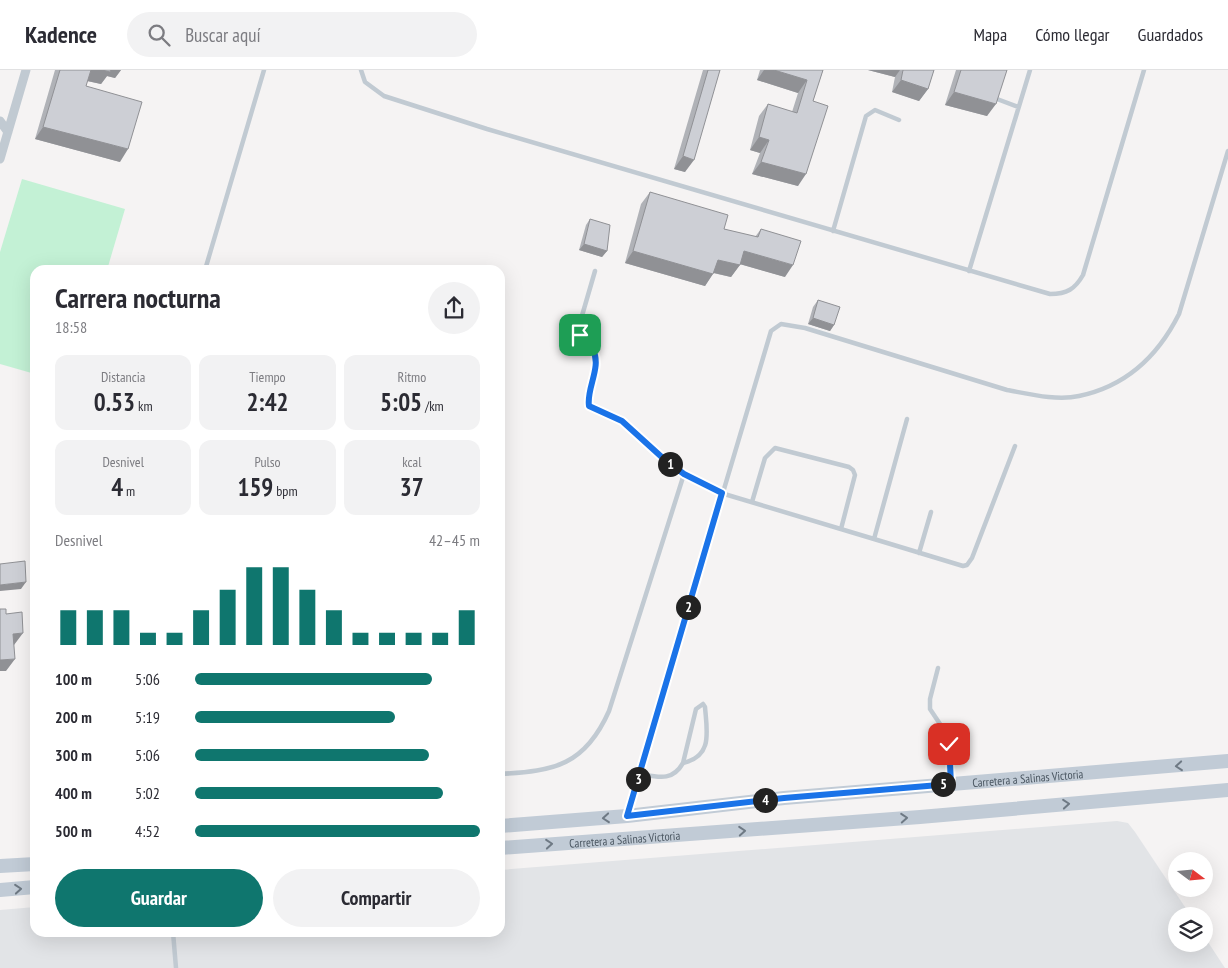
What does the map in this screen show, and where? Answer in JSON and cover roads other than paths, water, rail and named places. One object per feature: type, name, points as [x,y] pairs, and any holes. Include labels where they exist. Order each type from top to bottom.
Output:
[{"type":"main road","name":"Carretera a Salinas Victoria","points":[[505,826],[627,816],[784,798],[1228,762]]},
{"type":"main road","name":"Carretera a Salinas Victoria","points":[[505,848],[862,822],[1228,790]]},
{"type":"main road","points":[[0,866],[30,864]]},
{"type":"main road","points":[[0,890],[30,887]]},
{"type":"street","points":[[0,159],[26,70]]},
{"type":"street","points":[[0,121],[8,132]]},
{"type":"lane","points":[[206,265],[264,70]]},
{"type":"lane","points":[[361,70],[365,82],[384,96],[487,129],[969,272],[1050,294],[1070,292],[1083,275],[1144,70]]},
{"type":"lane","points":[[969,272],[1030,70]]},
{"type":"lane","points":[[997,99],[1018,107]]},
{"type":"lane","points":[[833,231],[866,116],[875,110],[899,120]]},
{"type":"lane","points":[[627,816],[770,331],[781,324],[805,328],[1007,390],[1041,396],[1078,397],[1102,389],[1134,372],[1153,356],[1167,339],[1179,314],[1228,151]]},
{"type":"lane","points":[[595,270],[578,326],[580,335],[594,350],[596,362],[588,399],[589,406],[622,421],[665,460],[684,474],[722,493],[963,566],[969,563],[1015,446]]},
{"type":"lane","points":[[874,539],[907,419]]},
{"type":"lane","points":[[752,502],[765,458],[775,448],[849,467],[854,470],[855,475],[840,529]]},
{"type":"lane","points":[[505,774],[536,772],[554,768],[572,760],[588,747],[600,732],[609,711],[684,474]]},
{"type":"lane","points":[[919,553],[931,512]]},
{"type":"lane","points":[[938,668],[930,699],[930,709],[948,738],[951,784]]},
{"type":"lane","points":[[639,774],[666,778],[674,775],[684,763],[696,709],[703,704],[706,712],[706,747],[700,757],[684,763]]},
{"type":"lane","points":[[173,937],[176,968]]}]
